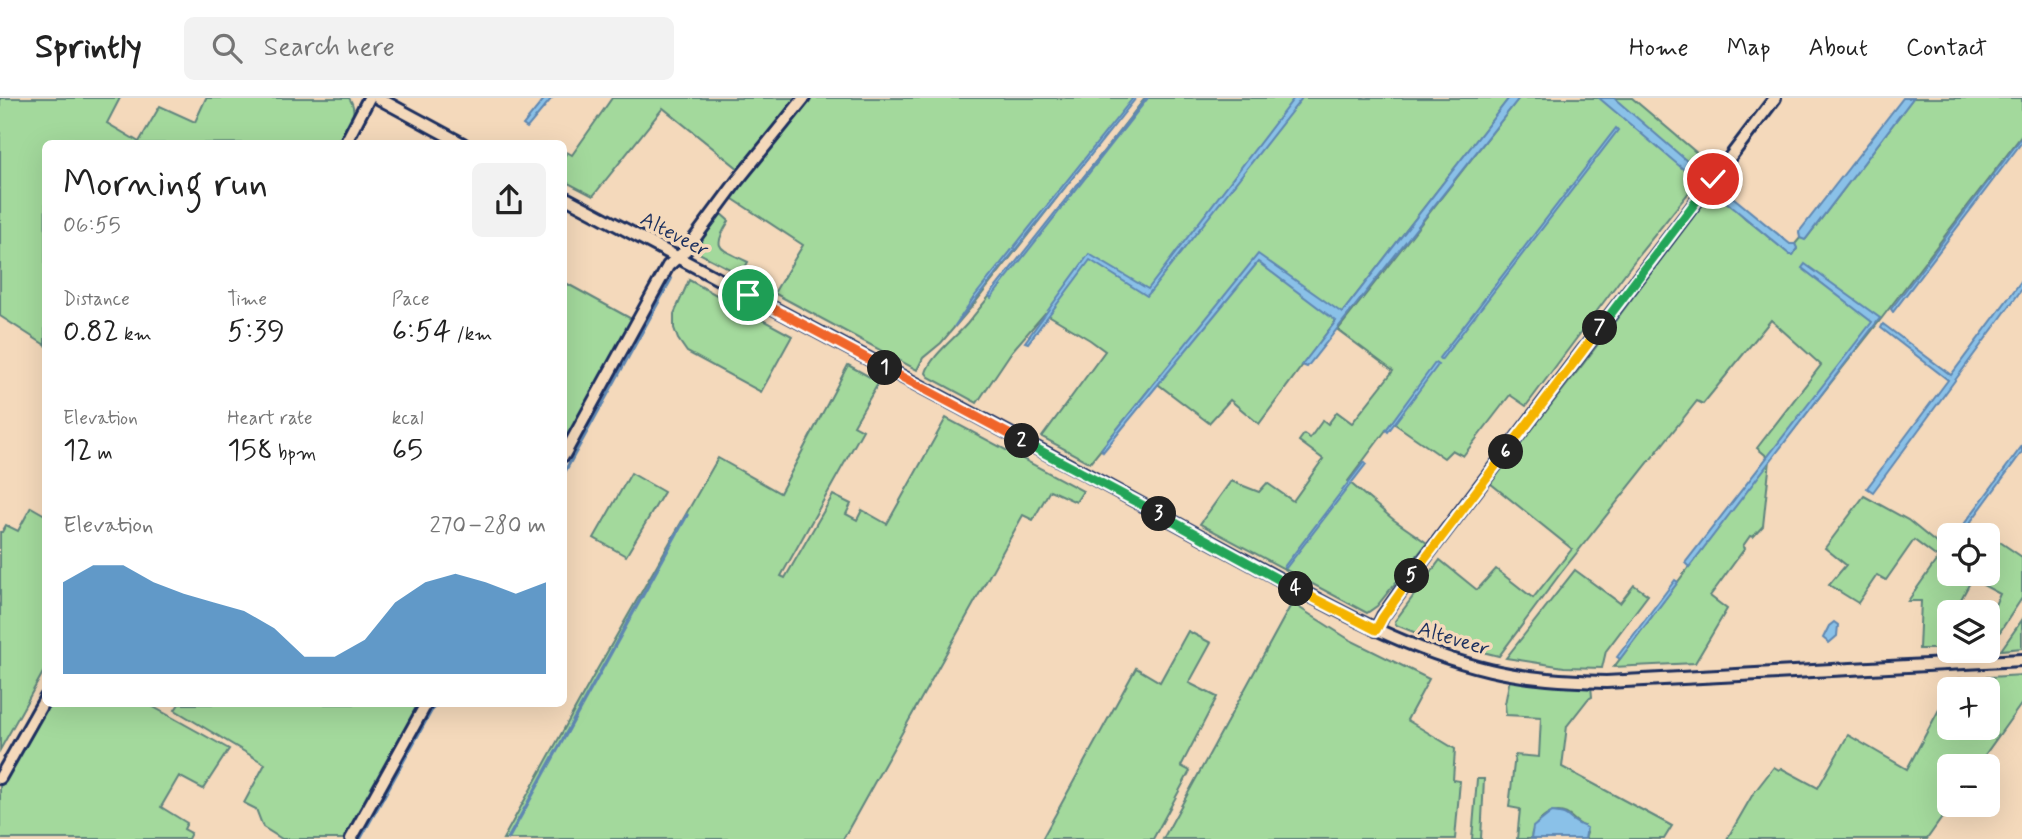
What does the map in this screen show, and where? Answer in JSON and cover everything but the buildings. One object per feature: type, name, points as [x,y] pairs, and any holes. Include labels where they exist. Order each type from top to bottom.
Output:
[{"type":"street","points":[[347,140],[369,98]]},
{"type":"street","points":[[377,98],[456,140]]},
{"type":"street","points":[[567,450],[668,266],[686,250],[804,98]]},
{"type":"street","points":[[1376,630],[1416,570],[1775,98]]},
{"type":"street","name":"Alteveer","points":[[567,199],[1296,589],[1417,648],[1479,667],[1513,674],[1606,682],[2022,660]]},
{"type":"street","points":[[0,778],[42,704]]},
{"type":"street","points":[[351,839],[424,707]]},
{"type":"green space","points":[[0,98],[120,98],[107,123],[136,140],[42,140],[42,343],[0,316]]},
{"type":"green space","points":[[206,98],[349,98],[353,110],[351,121],[340,140],[140,140],[160,106],[195,122]]},
{"type":"green space","points":[[612,98],[796,98],[739,169],[663,108],[593,196],[567,183],[567,152],[572,155]]},
{"type":"green space","points":[[810,98],[1135,98],[974,304],[941,343],[923,358],[917,370],[774,293],[803,245],[730,197]]},
{"type":"green space","points":[[1145,98],[1509,98],[1259,424],[1230,400],[1209,423],[1155,382],[1090,463],[1042,437],[1105,351],[1045,313],[1012,351],[977,403],[926,373],[932,361],[967,324]]},
{"type":"green space","points":[[1519,98],[1632,98],[1711,165],[1641,252],[1526,406],[1510,395],[1463,456],[1452,450],[1444,458],[1392,422],[1348,481],[1394,520],[1427,543],[1377,606],[1367,613],[1200,524],[1231,481],[1259,492],[1267,483],[1293,501],[1323,459],[1299,441],[1304,434],[1310,438],[1323,420],[1328,424],[1337,412],[1352,423],[1393,371],[1338,330]]},
{"type":"green space","points":[[1913,98],[2022,98],[2022,135],[1770,460],[1763,526],[1753,537],[1750,536],[1743,546],[1745,548],[1710,596],[1727,609],[1695,663],[1614,667],[1770,459],[1757,448],[1821,365],[1771,320],[1703,404],[1697,401],[1560,574],[1499,656],[1434,640],[1396,625],[1395,621],[1440,560],[1477,590],[1496,569],[1533,598],[1572,549],[1490,483],[1584,363],[1715,187],[1745,218],[1793,255],[1797,249],[1795,244],[1800,238],[1806,239]]},
{"type":"green space","points":[[719,212],[729,221],[720,238],[721,247],[748,262],[741,275],[693,250]]},
{"type":"green space","points":[[689,280],[792,336],[761,392],[687,352],[678,339],[674,328],[674,314]]},
{"type":"green space","points":[[567,284],[637,322],[567,448]]},
{"type":"green space","points":[[848,365],[879,382],[854,425],[863,430],[781,576],[785,578],[833,495],[851,504],[846,514],[857,520],[862,510],[887,524],[946,418],[1083,491],[1076,502],[1050,490],[1033,520],[1023,515],[843,839],[503,839],[718,458],[780,493]]},
{"type":"green space","points":[[631,473],[664,492],[626,556],[594,538]]},
{"type":"green space","points":[[1864,496],[1908,520],[1937,544],[1937,557],[1914,540],[1886,580],[1877,575],[1858,603],[1829,585],[1846,565],[1825,548]]},
{"type":"green space","points":[[31,507],[42,513],[42,674],[0,750],[0,532],[6,525],[18,531]]},
{"type":"green space","points":[[2000,542],[2022,557],[2022,598],[2000,632],[2000,600],[1997,600],[2000,594],[1985,586],[2000,586]]},
{"type":"green space","points":[[1937,559],[1937,586],[1968,586],[1961,600],[1937,600],[1935,649],[1919,649],[1921,601],[1908,601]]},
{"type":"green space","points":[[1575,570],[1620,603],[1634,585],[1648,595],[1606,651],[1602,668],[1564,667],[1506,658]]},
{"type":"green space","points":[[1292,603],[1350,640],[1429,679],[1407,720],[1455,749],[1453,780],[1460,781],[1455,839],[1163,839]]},
{"type":"green space","points":[[2022,620],[2022,648],[2001,650]]},
{"type":"green space","points":[[1188,631],[1211,643],[1189,683],[1217,697],[1181,766],[1190,771],[1153,839],[1042,839],[1136,668],[1160,682]]},
{"type":"green space","points":[[2022,675],[2022,703],[2000,734],[2000,677],[1989,677]]},
{"type":"green space","points":[[1510,678],[1591,686],[1592,697],[1567,726],[1562,767],[1672,826],[1664,839],[1585,839],[1587,833],[1584,826],[1567,814],[1558,812],[1547,815],[1537,823],[1531,839],[1517,839],[1520,809],[1509,807],[1515,755],[1539,757],[1541,717],[1506,715],[1505,704]]},
{"type":"green space","points":[[44,707],[153,707],[229,749],[203,789],[179,776],[161,807],[187,823],[184,829],[191,833],[188,839],[0,839],[0,782]]},
{"type":"green space","points":[[177,707],[422,707],[349,839],[282,839],[263,827],[256,809],[244,803],[265,764],[175,710]]},
{"type":"green space","points":[[1937,713],[1937,740],[1996,740],[1986,754],[1937,754],[1937,817],[1943,817],[1927,839],[1727,839],[1753,794],[1774,767],[1779,770],[1781,768],[1818,788],[1848,735],[1907,769]]},
{"type":"green space","points":[[1477,779],[1484,779],[1481,839],[1472,839]]},
{"type":"water","points":[[545,98],[552,98],[527,128],[523,125]]},
{"type":"water","points":[[1133,98],[1136,98],[954,327],[974,297]]},
{"type":"water","points":[[1148,98],[991,298],[989,296]]},
{"type":"water","points":[[1294,98],[1302,98],[1147,296],[1090,260],[1028,343],[1025,342],[1089,254],[1148,289]]},
{"type":"water","points":[[1509,98],[1519,98],[1307,367],[1302,365],[1336,321],[1258,262],[1103,452],[1101,449],[1258,254],[1342,313]]},
{"type":"water","points":[[1599,98],[1614,98],[1702,174],[1696,180]]},
{"type":"water","points":[[1903,98],[1913,98],[1805,240],[1800,238],[1799,232]]},
{"type":"water","points":[[1616,128],[1618,130],[1441,360],[1439,358]]},
{"type":"water","points":[[2022,137],[2022,142],[1893,312],[1891,309]]},
{"type":"water","points":[[1723,189],[1790,244],[1795,244],[1797,248],[1793,255],[1719,196]]},
{"type":"water","points":[[1805,264],[1880,318],[1689,567],[1685,563],[1872,322],[1802,268]]},
{"type":"water","points":[[2022,280],[2022,289],[1873,492],[1867,488],[1948,380],[1881,328],[1883,324],[1951,375]]},
{"type":"water","points":[[1435,363],[1438,365],[1388,432],[1386,430]]},
{"type":"water","points":[[2022,446],[2022,452],[1970,523],[1965,523]]},
{"type":"water","points":[[1364,462],[1366,464],[1286,568],[1284,567]]},
{"type":"water","points":[[1675,580],[1678,582],[1620,659],[1617,657]]},
{"type":"water","points":[[1834,622],[1838,625],[1837,636],[1829,643],[1823,638]]},
{"type":"water","points":[[1552,812],[1565,815],[1587,828],[1585,839],[1531,839],[1533,827]]},
{"type":"waterway","points":[[567,468],[671,279]]},
{"type":"waterway","points":[[508,839],[687,515]]},
{"type":"waterway","points":[[360,839],[433,707]]},
{"type":"route","points":[[748,295],[1376,630],[1416,570],[1713,179]]}]
